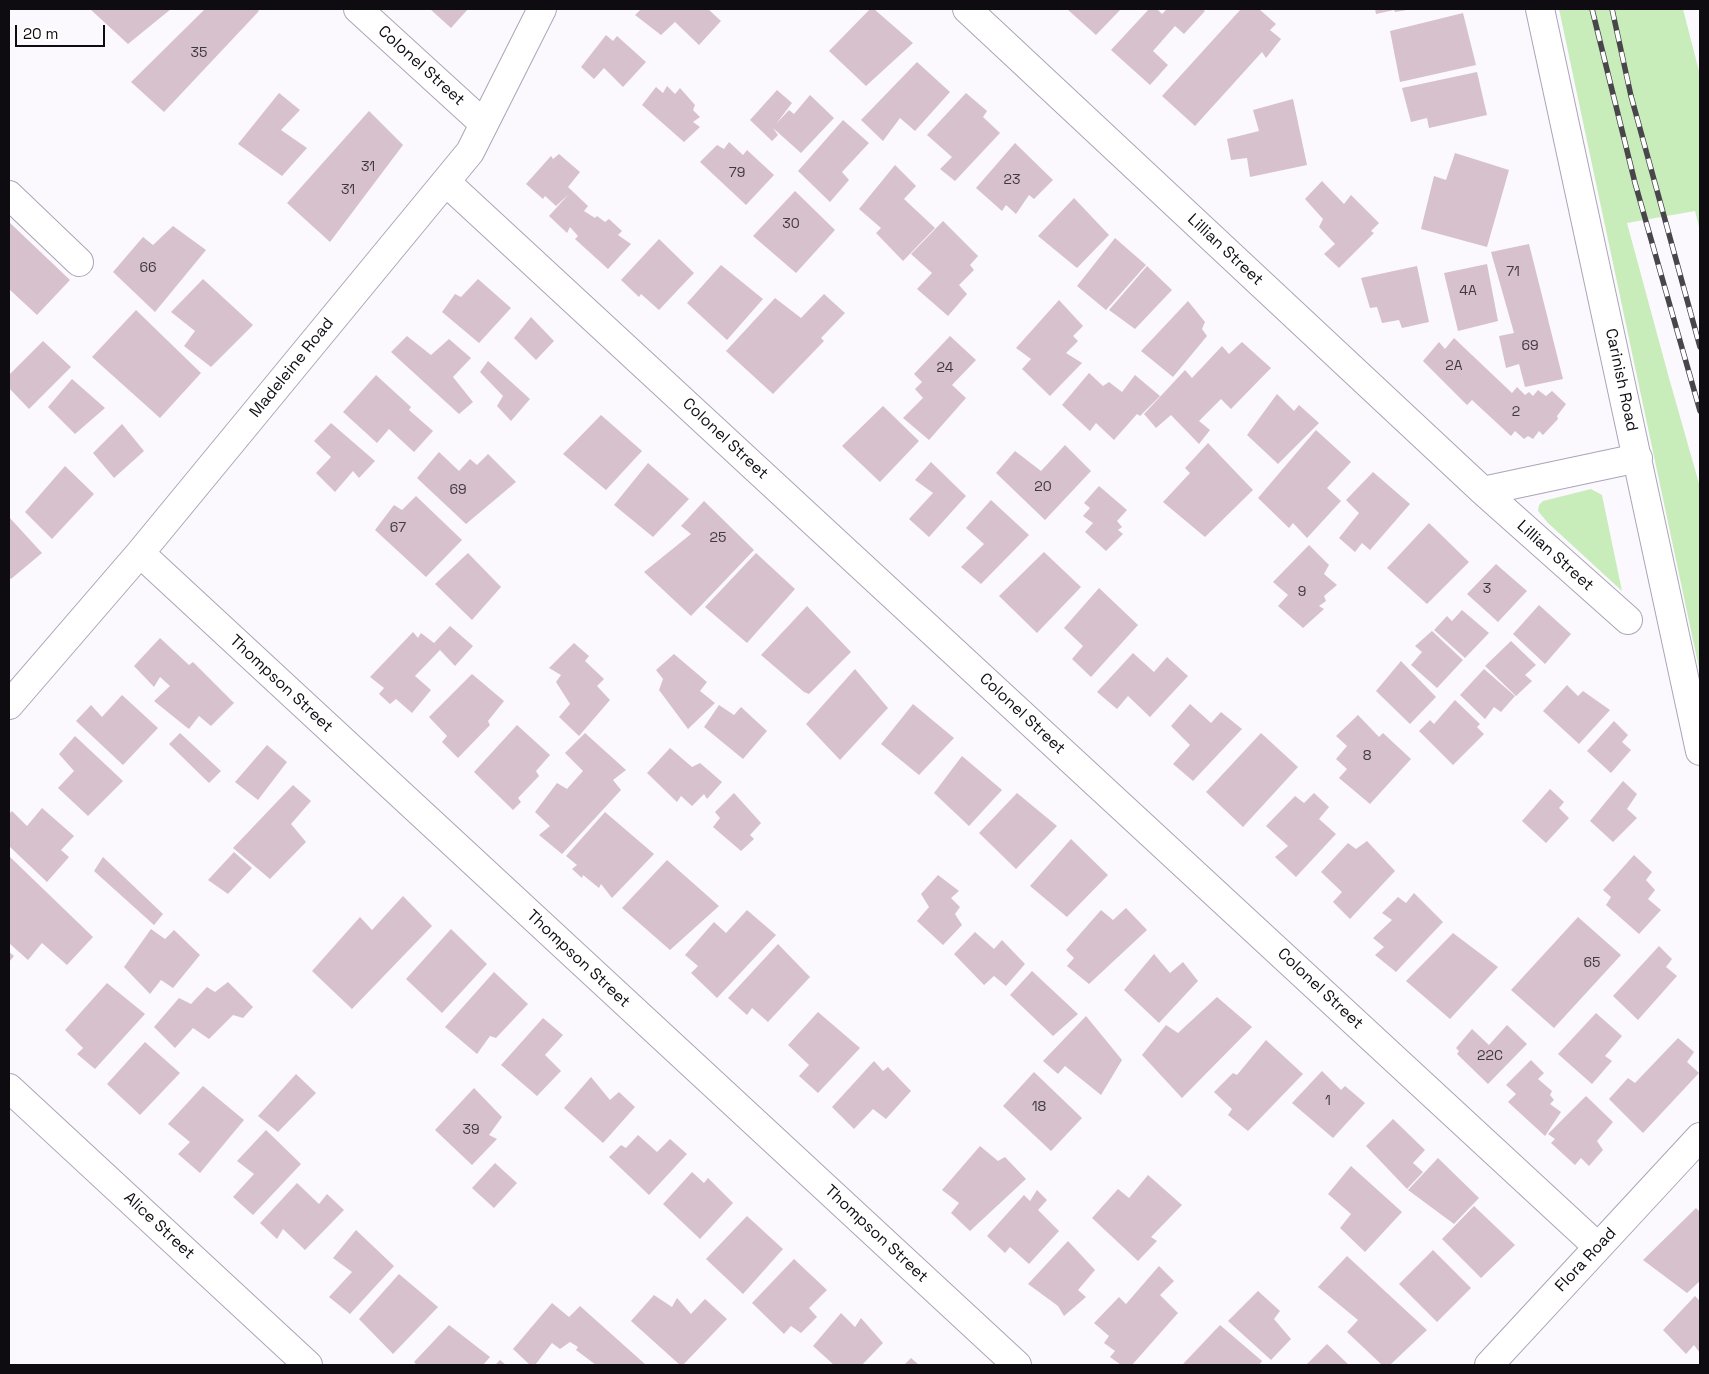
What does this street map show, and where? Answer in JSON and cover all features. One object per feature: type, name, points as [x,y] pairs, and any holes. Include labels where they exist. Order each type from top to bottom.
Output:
[{"type":"street","name":"Colonel Street","points":[[358,9],[484,124]]},
{"type":"street","name":"Madeleine Road","points":[[9,705],[140,553],[470,152],[542,9]]},
{"type":"street","name":"Lillian Street","points":[[967,9],[1483,491],[1628,620]]},
{"type":"street","name":"Carinish Road","points":[[1540,9],[1700,751]]},
{"type":"street","name":"Colonel Street","points":[[446,182],[1598,1247]]},
{"type":"street","points":[[9,195],[79,262]]},
{"type":"street","points":[[1483,491],[1638,458]]},
{"type":"street","name":"Thompson Street","points":[[140,553],[1017,1365]]},
{"type":"street","name":"Alice Street","points":[[9,1088],[308,1365]]},
{"type":"street","name":"Flora Road","points":[[1489,1365],[1694,1147]]},
{"type":"green space","points":[[1559,9],[1683,9],[1700,75],[1700,231],[1695,211],[1627,223],[1700,487],[1700,673]]},
{"type":"green space","points":[[1591,489],[1602,495],[1622,591],[1548,523],[1538,511],[1539,505],[1543,501]]},
{"type":"building","points":[[90,9],[171,9],[128,44]]},
{"type":"building","points":[[205,9],[257,9],[259,11],[164,112],[131,82]]},
{"type":"building","points":[[430,9],[468,9],[451,28]]},
{"type":"building","points":[[641,9],[708,9],[721,21],[699,45],[675,22],[661,35],[635,15]]},
{"type":"building","points":[[870,9],[874,9],[913,43],[866,86],[829,51]]},
{"type":"building","points":[[1067,9],[1121,9],[1096,35]]},
{"type":"building","points":[[1149,9],[1157,9],[1162,14],[1167,9],[1202,9],[1205,11],[1184,34],[1175,26],[1153,51],[1168,65],[1150,85],[1111,50]]},
{"type":"building","points":[[1241,9],[1259,9],[1276,24],[1270,30],[1281,39],[1266,58],[1262,52],[1195,126],[1162,96]]},
{"type":"building","points":[[1375,9],[1407,10],[1395,12],[1394,10],[1376,14]]},
{"type":"building","points":[[1463,13],[1476,65],[1400,82],[1390,31]]},
{"type":"building","points":[[606,35],[613,41],[617,36],[646,62],[623,87],[604,68],[594,79],[581,67]]},
{"type":"building","points":[[917,62],[950,92],[915,131],[900,118],[883,141],[861,120]]},
{"type":"building","points":[[1477,72],[1487,115],[1429,128],[1427,118],[1411,122],[1402,88]]},
{"type":"building","points":[[667,86],[675,94],[680,88],[695,105],[693,110],[700,117],[693,122],[700,127],[684,142],[642,105],[656,87],[663,93]]},
{"type":"building","points":[[777,90],[792,103],[776,124],[789,110],[794,114],[810,95],[834,118],[801,153],[773,128],[778,135],[772,141],[750,120]]},
{"type":"building","points":[[279,93],[300,110],[281,130],[307,148],[282,176],[238,144]]},
{"type":"building","points":[[966,93],[987,111],[983,117],[1000,133],[955,181],[940,169],[952,157],[927,135]]},
{"type":"building","points":[[1293,99],[1307,165],[1250,177],[1247,158],[1231,160],[1227,139],[1259,131],[1253,110]]},
{"type":"building","points":[[369,111],[403,145],[330,242],[287,203]]},
{"type":"building","points":[[843,120],[869,143],[842,172],[849,180],[830,202],[798,171]]},
{"type":"building","points":[[729,142],[743,155],[747,150],[774,175],[746,205],[700,162],[717,145],[724,149]]},
{"type":"building","points":[[1015,143],[1053,180],[1034,199],[1029,195],[1016,214],[1006,205],[1002,211],[976,188]]},
{"type":"building","points":[[1455,153],[1509,170],[1487,247],[1421,229],[1434,176],[1446,180]]},
{"type":"building","points":[[559,154],[580,172],[568,187],[588,206],[584,211],[595,218],[597,216],[605,222],[609,219],[622,231],[618,235],[631,244],[608,269],[575,239],[578,236],[570,227],[567,233],[549,216],[568,195],[556,206],[545,196],[543,199],[526,184],[551,156],[553,159]]},
{"type":"building","points":[[895,165],[916,186],[904,199],[935,228],[903,261],[876,233],[881,228],[859,209]]},
{"type":"building","points":[[1322,181],[1344,204],[1351,195],[1379,223],[1371,231],[1374,233],[1339,268],[1324,254],[1335,244],[1319,227],[1323,219],[1305,199]]},
{"type":"building","points":[[795,191],[835,230],[796,273],[753,236]]},
{"type":"building","points":[[1074,198],[1109,235],[1077,268],[1038,236]]},
{"type":"building","points":[[943,221],[978,256],[970,265],[974,270],[959,285],[967,294],[948,316],[917,289],[932,273],[911,254]]},
{"type":"building","points":[[9,222],[70,280],[37,315],[9,289]]},
{"type":"building","points":[[173,226],[206,250],[155,312],[113,272],[143,237],[153,245]]},
{"type":"building","points":[[1115,238],[1146,265],[1106,310],[1077,286]]},
{"type":"building","points":[[659,239],[694,273],[659,310],[641,294],[639,297],[621,280]]},
{"type":"building","points":[[1529,244],[1563,379],[1525,387],[1519,364],[1506,368],[1499,336],[1514,333],[1491,252]]},
{"type":"building","points":[[1487,264],[1498,321],[1458,331],[1444,273]]},
{"type":"building","points":[[721,265],[763,299],[727,340],[687,303]]},
{"type":"building","points":[[1147,266],[1172,290],[1135,329],[1109,310]]},
{"type":"building","points":[[1417,266],[1429,322],[1402,328],[1399,320],[1382,323],[1377,307],[1370,308],[1361,278]]},
{"type":"building","points":[[203,279],[253,325],[211,367],[184,346],[195,331],[171,312]]},
{"type":"building","points":[[478,279],[511,308],[479,343],[442,312],[455,294],[461,297]]},
{"type":"building","points":[[824,294],[845,313],[821,338],[824,341],[773,394],[726,351],[775,298],[801,318]]},
{"type":"building","points":[[1059,300],[1083,326],[1073,336],[1078,341],[1066,353],[1082,363],[1050,396],[1022,369],[1031,359],[1016,348]]},
{"type":"building","points":[[1188,301],[1205,322],[1202,329],[1207,336],[1173,377],[1141,351]]},
{"type":"building","points":[[136,310],[201,373],[160,418],[92,357]]},
{"type":"building","points":[[531,317],[554,341],[536,360],[514,338]]},
{"type":"building","points":[[407,336],[431,355],[449,339],[471,358],[453,377],[473,402],[459,414],[391,352]]},
{"type":"building","points":[[950,336],[976,360],[952,385],[966,398],[929,440],[903,418],[923,398],[915,389],[922,382],[914,374]]},
{"type":"building","points":[[1454,338],[1512,393],[1517,387],[1525,395],[1529,392],[1533,396],[1538,390],[1546,396],[1552,391],[1566,404],[1557,416],[1558,419],[1543,435],[1539,431],[1533,439],[1528,436],[1524,439],[1515,431],[1511,436],[1472,400],[1467,405],[1423,361],[1439,342],[1445,349]]},
{"type":"building","points":[[43,341],[71,367],[29,409],[9,388],[9,375]]},
{"type":"building","points":[[1242,342],[1271,368],[1231,409],[1221,399],[1199,421],[1210,430],[1199,444],[1171,415],[1156,428],[1144,414],[1185,370],[1192,378],[1222,346],[1229,354]]},
{"type":"building","points":[[488,361],[530,399],[511,421],[497,406],[503,396],[480,372]]},
{"type":"building","points":[[1089,373],[1103,386],[1109,382],[1122,392],[1135,375],[1160,396],[1140,416],[1137,414],[1114,440],[1096,423],[1090,431],[1062,405]]},
{"type":"building","points":[[376,375],[411,407],[409,410],[433,431],[414,452],[389,429],[377,443],[343,412]]},
{"type":"building","points":[[72,379],[105,408],[75,434],[48,407]]},
{"type":"building","points":[[1277,394],[1294,411],[1299,405],[1319,423],[1278,464],[1247,435]]},
{"type":"building","points":[[883,406],[919,441],[880,482],[842,446]]},
{"type":"building","points":[[601,415],[642,451],[606,490],[563,454]]},
{"type":"building","points":[[331,423],[375,461],[359,478],[353,471],[335,492],[316,473],[331,457],[314,441]]},
{"type":"building","points":[[122,424],[144,451],[114,478],[93,453]]},
{"type":"building","points":[[1316,430],[1351,462],[1327,488],[1341,501],[1307,538],[1293,523],[1289,528],[1258,498]]},
{"type":"building","points":[[1208,443],[1253,490],[1205,537],[1163,502],[1190,473],[1185,468]]},
{"type":"building","points":[[1065,445],[1091,471],[1045,520],[996,473],[1015,451],[1041,471]]},
{"type":"building","points":[[439,452],[459,471],[470,459],[477,465],[488,454],[516,482],[466,524],[417,478]]},
{"type":"building","points":[[931,462],[966,496],[929,537],[909,519],[933,493],[915,480]]},
{"type":"building","points":[[648,463],[689,499],[653,537],[614,505]]},
{"type":"building","points":[[65,466],[94,494],[52,539],[25,512]]},
{"type":"building","points":[[1373,472],[1410,504],[1370,550],[1362,543],[1355,552],[1339,538],[1359,513],[1346,500]]},
{"type":"building","points":[[1099,486],[1127,510],[1117,521],[1122,527],[1118,530],[1123,534],[1106,551],[1085,532],[1093,523],[1083,516],[1090,508],[1084,503]]},
{"type":"building","points":[[416,496],[462,540],[426,577],[375,530],[394,505],[402,510]]},
{"type":"building","points":[[991,500],[1029,535],[981,584],[961,567],[984,544],[966,528]]},
{"type":"building","points":[[704,501],[754,550],[691,616],[644,572],[691,534],[681,526]]},
{"type":"building","points":[[9,517],[42,553],[11,579],[9,577]]},
{"type":"building","points":[[1429,523],[1469,562],[1427,604],[1387,568]]},
{"type":"building","points":[[1309,545],[1329,565],[1324,574],[1337,585],[1324,596],[1326,601],[1319,606],[1324,609],[1303,628],[1278,606],[1288,595],[1273,582]]},
{"type":"building","points":[[1044,552],[1081,587],[1037,633],[999,596]]},
{"type":"building","points":[[468,553],[501,587],[472,620],[435,584]]},
{"type":"building","points":[[756,553],[795,589],[747,643],[705,607]]},
{"type":"building","points":[[1496,564],[1527,591],[1498,622],[1467,594]]},
{"type":"building","points":[[1099,588],[1138,625],[1091,677],[1072,659],[1083,646],[1064,628]]},
{"type":"building","points":[[1539,605],[1571,634],[1545,664],[1513,634]]},
{"type":"building","points":[[807,606],[851,652],[809,694],[804,692],[761,655]]},
{"type":"building","points":[[1462,610],[1489,633],[1465,658],[1434,630],[1447,616],[1452,621]]},
{"type":"building","points":[[450,626],[473,646],[455,666],[440,650],[415,676],[431,690],[412,713],[396,699],[390,704],[379,694],[384,688],[370,677],[413,632],[418,638],[421,633],[434,643]]},
{"type":"building","points":[[1432,631],[1463,660],[1437,688],[1411,665],[1422,652],[1415,646]]},
{"type":"building","points":[[160,638],[189,665],[193,662],[234,703],[211,726],[199,716],[189,729],[154,701],[170,686],[160,677],[154,687],[134,666]]},
{"type":"building","points":[[1511,641],[1536,665],[1525,675],[1532,681],[1516,696],[1485,666]]},
{"type":"building","points":[[574,643],[589,656],[585,661],[604,679],[597,686],[610,700],[579,736],[559,717],[570,704],[556,682],[561,675],[549,668]]},
{"type":"building","points":[[1133,653],[1154,672],[1167,657],[1188,676],[1150,717],[1128,696],[1117,709],[1097,692]]},
{"type":"building","points":[[674,654],[707,682],[700,691],[715,703],[688,729],[659,690],[663,679],[656,670]]},
{"type":"building","points":[[1401,661],[1436,697],[1410,724],[1376,691]]},
{"type":"building","points":[[855,669],[888,708],[840,760],[806,724]]},
{"type":"building","points":[[1484,669],[1515,696],[1501,712],[1494,707],[1485,719],[1460,695]]},
{"type":"building","points":[[472,674],[504,701],[488,721],[490,725],[458,758],[442,742],[447,736],[429,717]]},
{"type":"building","points":[[1567,685],[1578,696],[1583,691],[1610,710],[1579,744],[1543,711]]},
{"type":"building","points":[[122,695],[158,728],[123,765],[76,721],[91,705],[102,717]]},
{"type":"building","points":[[1455,700],[1480,724],[1477,727],[1484,734],[1453,765],[1419,731],[1430,720],[1434,724]]},
{"type":"building","points":[[913,704],[954,738],[919,775],[881,744]]},
{"type":"building","points":[[1190,704],[1211,723],[1221,712],[1242,729],[1193,781],[1173,764],[1190,745],[1171,726]]},
{"type":"building","points":[[719,705],[734,715],[741,707],[767,731],[743,759],[704,727]]},
{"type":"building","points":[[1358,715],[1379,737],[1383,733],[1411,759],[1370,804],[1339,778],[1347,769],[1336,759],[1347,746],[1336,736]]},
{"type":"building","points":[[1614,721],[1628,735],[1622,742],[1631,750],[1611,773],[1587,751]]},
{"type":"building","points":[[517,725],[550,755],[536,771],[539,776],[518,798],[521,802],[513,810],[474,772]]},
{"type":"building","points":[[180,733],[221,771],[209,783],[169,744]]},
{"type":"building","points":[[585,733],[626,770],[613,780],[621,790],[562,854],[539,835],[550,826],[535,812],[557,783],[567,789],[583,771],[565,753]]},
{"type":"building","points":[[1261,733],[1298,767],[1243,827],[1206,792]]},
{"type":"building","points":[[75,736],[123,781],[88,816],[58,788],[74,771],[59,754]]},
{"type":"building","points":[[267,745],[287,762],[258,800],[235,782]]},
{"type":"building","points":[[670,748],[692,767],[700,763],[722,782],[707,799],[704,794],[692,806],[681,796],[677,802],[647,773]]},
{"type":"building","points":[[962,756],[1002,790],[969,826],[934,793]]},
{"type":"building","points":[[1623,781],[1637,794],[1627,809],[1637,818],[1613,842],[1590,821]]},
{"type":"building","points":[[293,785],[311,801],[291,824],[306,842],[270,879],[233,848]]},
{"type":"building","points":[[1550,789],[1564,802],[1559,808],[1569,818],[1546,843],[1522,821]]},
{"type":"building","points":[[734,793],[761,823],[750,835],[754,839],[741,851],[713,827],[720,818],[715,812]]},
{"type":"building","points":[[1017,793],[1057,826],[1016,869],[979,833]]},
{"type":"building","points":[[1314,793],[1329,807],[1319,819],[1336,834],[1296,877],[1275,857],[1288,846],[1266,826],[1295,796],[1304,803]]},
{"type":"building","points":[[42,808],[74,836],[61,850],[69,857],[47,882],[9,846],[9,814],[12,811],[27,826]]},
{"type":"building","points":[[605,812],[654,854],[612,898],[601,884],[599,888],[583,875],[582,878],[572,869],[577,865],[566,856]]},
{"type":"building","points":[[1071,839],[1108,875],[1067,917],[1030,886]]},
{"type":"building","points":[[1367,841],[1395,871],[1350,919],[1333,902],[1342,892],[1321,872],[1348,843],[1356,849]]},
{"type":"building","points":[[234,852],[252,868],[228,894],[208,880]]},
{"type":"building","points":[[1634,855],[1652,872],[1646,880],[1655,890],[1648,899],[1661,910],[1639,934],[1606,905],[1611,897],[1603,890]]},
{"type":"building","points":[[9,856],[93,937],[67,965],[42,943],[28,960],[9,943]]},
{"type":"building","points":[[103,857],[163,914],[154,925],[94,871]]},
{"type":"building","points":[[667,860],[719,906],[670,950],[622,908]]},
{"type":"building","points":[[938,875],[959,891],[951,898],[960,907],[955,914],[962,925],[943,945],[917,921],[929,907],[921,894]]},
{"type":"building","points":[[1414,893],[1443,922],[1396,972],[1375,955],[1384,947],[1373,938],[1392,920],[1382,913],[1398,897],[1406,903]]},
{"type":"building","points":[[403,896],[432,926],[352,1009],[312,971],[360,917],[372,930]]},
{"type":"building","points":[[1126,908],[1147,930],[1089,984],[1067,966],[1074,958],[1066,950],[1101,910],[1113,920]]},
{"type":"building","points":[[747,910],[776,935],[717,998],[691,973],[698,966],[685,955],[714,922],[726,933]]},
{"type":"building","points":[[1578,917],[1621,955],[1554,1028],[1511,990]]},
{"type":"building","points":[[151,929],[165,939],[174,930],[200,955],[173,988],[161,980],[150,994],[124,967]]},
{"type":"building","points":[[451,929],[487,964],[442,1013],[406,979]]},
{"type":"building","points":[[975,932],[994,949],[1002,940],[1025,964],[1006,986],[994,976],[984,985],[954,954]]},
{"type":"building","points":[[1453,933],[1498,967],[1450,1019],[1406,981]]},
{"type":"building","points":[[778,944],[810,977],[768,1022],[752,1008],[747,1015],[728,998]]},
{"type":"building","points":[[1659,946],[1672,959],[1666,967],[1677,976],[1638,1020],[1613,996]]},
{"type":"building","points":[[9,952],[14,956],[9,962]]},
{"type":"building","points":[[1154,954],[1170,973],[1183,962],[1198,981],[1159,1023],[1124,990]]},
{"type":"building","points":[[1032,971],[1078,1014],[1053,1036],[1010,995]]},
{"type":"building","points":[[494,972],[528,1004],[496,1038],[490,1036],[477,1054],[445,1027]]},
{"type":"building","points":[[228,982],[253,1007],[243,1018],[233,1015],[209,1039],[193,1028],[175,1048],[154,1027],[179,998],[191,1004],[207,987],[215,992]]},
{"type":"building","points":[[107,983],[145,1014],[95,1069],[77,1054],[83,1048],[65,1030]]},
{"type":"building","points":[[1217,997],[1252,1027],[1182,1098],[1142,1055],[1166,1025],[1178,1033]]},
{"type":"building","points":[[818,1012],[860,1048],[818,1093],[799,1076],[809,1065],[788,1045]]},
{"type":"building","points":[[1596,1013],[1622,1036],[1605,1056],[1612,1061],[1592,1084],[1558,1054]]},
{"type":"building","points":[[1086,1016],[1122,1060],[1101,1095],[1065,1066],[1058,1074],[1043,1061]]},
{"type":"building","points":[[543,1018],[563,1035],[545,1055],[561,1071],[537,1096],[501,1065]]},
{"type":"building","points":[[1507,1025],[1527,1044],[1488,1084],[1457,1054],[1459,1051],[1456,1048],[1472,1029],[1489,1045]]},
{"type":"building","points":[[1678,1038],[1694,1052],[1687,1062],[1699,1073],[1643,1133],[1609,1099],[1628,1078],[1635,1083]]},
{"type":"building","points":[[1266,1040],[1303,1074],[1248,1131],[1228,1115],[1232,1109],[1214,1092],[1233,1073],[1237,1075]]},
{"type":"building","points":[[145,1042],[180,1073],[140,1115],[107,1084]]},
{"type":"building","points":[[1531,1060],[1544,1073],[1538,1079],[1552,1091],[1550,1095],[1554,1100],[1550,1104],[1561,1112],[1545,1136],[1508,1102],[1516,1094],[1506,1085]]},
{"type":"building","points":[[874,1061],[883,1071],[888,1067],[911,1091],[886,1119],[873,1109],[854,1129],[832,1107]]},
{"type":"building","points":[[1322,1071],[1341,1090],[1345,1086],[1365,1103],[1333,1138],[1292,1103]]},
{"type":"building","points":[[1034,1072],[1082,1118],[1051,1151],[1003,1106]]},
{"type":"building","points":[[296,1074],[316,1093],[278,1132],[258,1116]]},
{"type":"building","points":[[591,1077],[610,1100],[619,1092],[635,1107],[603,1143],[564,1108]]},
{"type":"building","points":[[203,1086],[244,1120],[200,1173],[178,1154],[190,1142],[168,1124]]},
{"type":"building","points":[[474,1088],[502,1117],[489,1135],[497,1139],[472,1165],[435,1130]]},
{"type":"building","points":[[1586,1096],[1613,1122],[1597,1141],[1603,1150],[1589,1166],[1581,1158],[1575,1165],[1551,1143],[1555,1139],[1548,1134]]},
{"type":"building","points":[[1393,1119],[1425,1150],[1413,1163],[1423,1172],[1407,1189],[1366,1146]]},
{"type":"building","points":[[266,1130],[301,1164],[253,1215],[233,1197],[254,1174],[237,1161]]},
{"type":"building","points":[[638,1135],[657,1152],[670,1139],[687,1154],[649,1195],[609,1157],[621,1145],[626,1148]]},
{"type":"building","points":[[980,1146],[998,1161],[1005,1157],[1026,1179],[970,1231],[951,1213],[959,1203],[942,1190]]},
{"type":"building","points":[[1438,1158],[1479,1198],[1454,1224],[1408,1190]]},
{"type":"building","points":[[495,1163],[517,1183],[494,1208],[472,1188]]},
{"type":"building","points":[[1351,1166],[1402,1212],[1365,1252],[1340,1228],[1351,1214],[1328,1194]]},
{"type":"building","points":[[692,1172],[704,1183],[708,1178],[733,1203],[700,1239],[663,1204]]},
{"type":"building","points":[[1148,1175],[1182,1205],[1151,1237],[1157,1241],[1138,1261],[1092,1218],[1118,1189],[1129,1198]]},
{"type":"building","points":[[297,1183],[319,1204],[327,1194],[344,1210],[305,1250],[283,1229],[277,1239],[260,1223]]},
{"type":"building","points":[[1037,1190],[1047,1200],[1038,1210],[1059,1231],[1029,1264],[1010,1247],[1005,1253],[987,1236],[1024,1195],[1030,1201]]},
{"type":"building","points":[[1474,1206],[1515,1245],[1481,1278],[1442,1239]]},
{"type":"building","points":[[1696,1208],[1700,1212],[1700,1281],[1687,1293],[1643,1260]]},
{"type":"building","points":[[747,1216],[783,1249],[743,1294],[706,1259]]},
{"type":"building","points":[[356,1230],[394,1266],[350,1314],[329,1297],[352,1272],[333,1258]]},
{"type":"building","points":[[1068,1241],[1095,1270],[1078,1290],[1086,1297],[1064,1316],[1058,1306],[1028,1284]]},
{"type":"building","points":[[1433,1250],[1471,1288],[1437,1322],[1399,1284]]},
{"type":"building","points":[[1347,1256],[1427,1330],[1390,1365],[1382,1365],[1347,1332],[1358,1320],[1318,1287]]},
{"type":"building","points":[[794,1259],[827,1290],[809,1308],[817,1317],[801,1333],[791,1326],[784,1334],[752,1303]]},
{"type":"building","points":[[1159,1266],[1174,1281],[1160,1295],[1178,1313],[1132,1365],[1121,1365],[1110,1357],[1115,1351],[1104,1343],[1109,1336],[1094,1323],[1119,1297],[1126,1304]]},
{"type":"building","points":[[399,1274],[438,1307],[393,1354],[359,1319]]},
{"type":"building","points":[[1258,1291],[1280,1311],[1274,1319],[1291,1339],[1271,1360],[1228,1321]]},
{"type":"building","points":[[654,1295],[672,1307],[677,1298],[691,1314],[705,1299],[727,1319],[683,1365],[680,1365],[631,1321]]},
{"type":"building","points":[[1695,1296],[1700,1301],[1700,1353],[1694,1345],[1686,1354],[1663,1330]]},
{"type":"building","points":[[552,1303],[569,1317],[580,1306],[646,1365],[596,1365],[576,1350],[578,1347],[570,1342],[560,1349],[552,1343],[535,1365],[530,1365],[513,1349]]},
{"type":"building","points":[[841,1313],[855,1327],[861,1318],[883,1343],[862,1365],[834,1365],[813,1346]]},
{"type":"building","points":[[449,1325],[490,1357],[483,1365],[417,1365],[414,1362]]},
{"type":"building","points":[[1220,1325],[1262,1361],[1259,1365],[1183,1364]]},
{"type":"building","points":[[1327,1344],[1349,1365],[1306,1365]]},
{"type":"building","points":[[911,1358],[919,1365],[904,1365]]},
{"type":"building","points":[[500,1360],[506,1365],[495,1365]]},
{"type":"railway","points":[[1592,9],[1635,183],[1700,411]]},
{"type":"railway","points":[[1612,9],[1631,96],[1700,347]]}]
